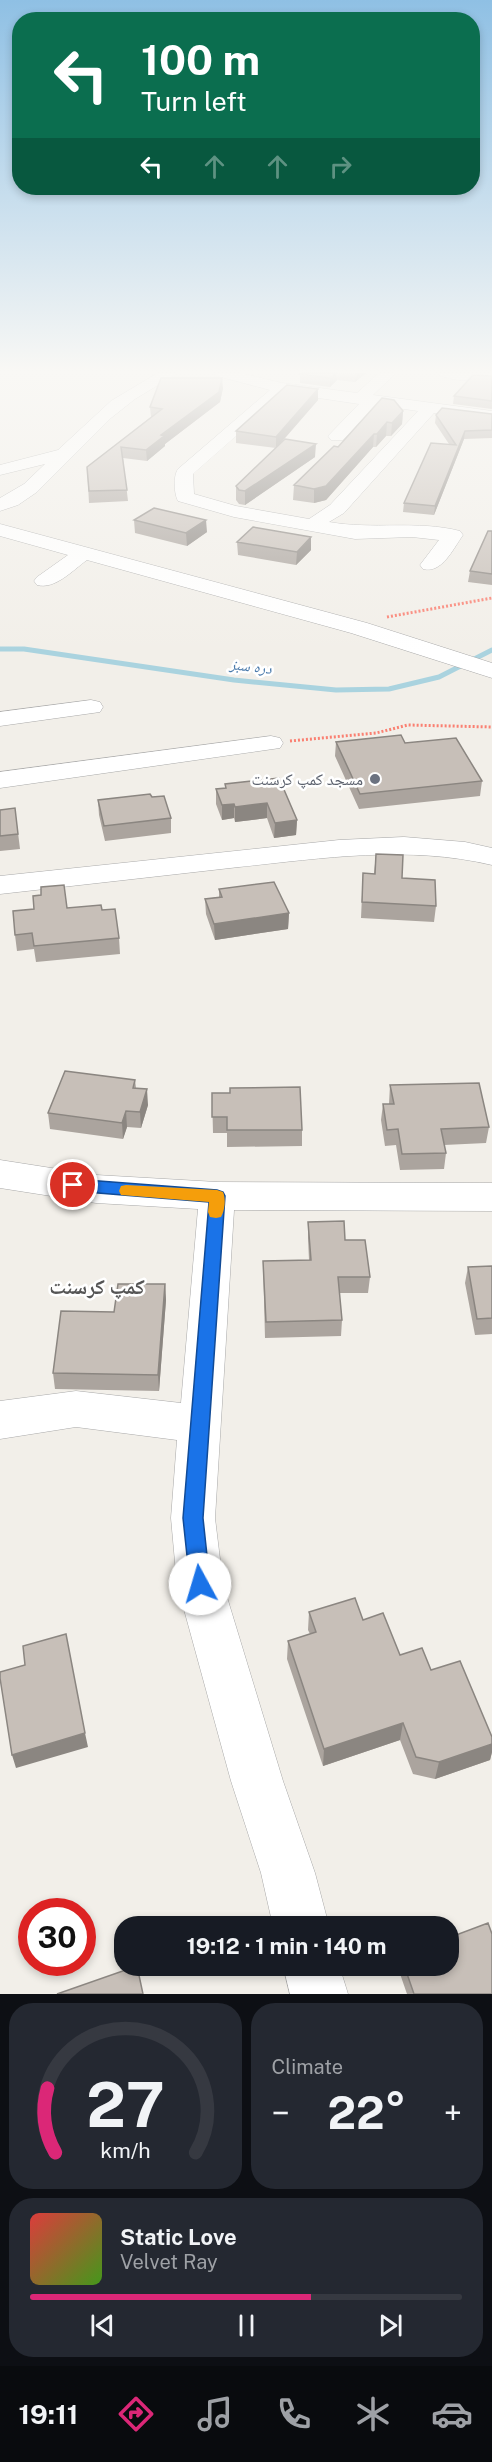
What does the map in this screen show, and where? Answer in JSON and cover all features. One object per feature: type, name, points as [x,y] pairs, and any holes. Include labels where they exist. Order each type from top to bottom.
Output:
[{"type":"street","points":[[0,470],[16,466]]},
{"type":"street","points":[[0,505],[27,492],[52,466]]},
{"type":"street","points":[[192,466],[184,473],[185,497],[234,511],[355,533],[412,531],[453,535],[430,565]]},
{"type":"street","points":[[314,524],[337,509],[377,466]]},
{"type":"street","points":[[0,530],[359,628],[492,671]]},
{"type":"street","points":[[44,581],[86,552]]},
{"type":"street","points":[[0,719],[91,706]]},
{"type":"street","points":[[0,780],[272,743]]},
{"type":"street","points":[[0,885],[348,848],[423,846],[481,853],[492,857]]},
{"type":"street","points":[[0,1174],[96,1189],[217,1196],[492,1197]]},
{"type":"street","points":[[217,1196],[193,1518],[200,1584],[257,1781],[288,1873],[299,1916]]},
{"type":"street","points":[[0,1420],[76,1409],[200,1424]]},
{"type":"street","points":[[315,1976],[319,1994]]},
{"type":"path","points":[[359,628],[385,617],[492,598]]},
{"type":"path","points":[[272,743],[376,733],[408,725],[492,727]]},
{"type":"building","points":[[124,466],[127,490],[89,491],[87,467]]},
{"type":"building","points":[[257,466],[283,466],[245,491],[239,490],[236,486]]},
{"type":"building","points":[[313,466],[344,466],[326,486],[314,489],[294,485]]},
{"type":"building","points":[[421,466],[451,466],[435,506],[404,503]]},
{"type":"building","points":[[154,508],[206,520],[186,533],[134,520]]},
{"type":"building","points":[[253,527],[311,537],[297,552],[237,542]]},
{"type":"building","points":[[488,531],[492,531],[492,574],[470,571]]},
{"type":"building","points":[[401,735],[405,743],[456,738],[482,781],[360,794],[336,742]]},
{"type":"building","points":[[279,778],[297,820],[275,823],[267,803],[235,807],[234,804],[222,805],[216,789],[226,788],[225,784]]},
{"type":"building","points":[[150,794],[152,797],[164,796],[171,818],[104,826],[98,800]]},
{"type":"building","points":[[15,808],[18,834],[0,836],[0,810]]},
{"type":"building","points":[[376,854],[403,855],[402,878],[435,880],[436,906],[362,902],[363,873],[375,874]]},
{"type":"building","points":[[274,882],[289,913],[214,924],[205,899],[222,897],[219,889]]},
{"type":"building","points":[[64,885],[67,908],[101,905],[102,910],[115,909],[119,938],[34,946],[32,933],[15,935],[13,911],[34,909],[33,896],[41,895],[41,887]]},
{"type":"building","points":[[65,1071],[135,1080],[133,1088],[147,1089],[140,1112],[126,1111],[122,1123],[48,1113]]},
{"type":"building","points":[[479,1083],[489,1127],[441,1129],[446,1153],[402,1154],[398,1129],[387,1130],[383,1104],[394,1104],[390,1085]]},
{"type":"building","points":[[300,1087],[302,1130],[227,1130],[227,1117],[212,1117],[212,1093],[230,1093],[230,1088]]},
{"type":"building","points":[[344,1221],[345,1240],[365,1240],[370,1277],[338,1277],[342,1320],[266,1322],[263,1261],[311,1260],[308,1222]]},
{"type":"building","points":[[492,1266],[492,1318],[477,1319],[468,1267]]},
{"type":"building","points":[[118,1284],[165,1284],[158,1375],[53,1373],[61,1311],[114,1312]]},
{"type":"building","points":[[355,1598],[363,1620],[383,1613],[400,1655],[422,1648],[431,1670],[460,1661],[492,1737],[492,1744],[439,1762],[416,1757],[403,1723],[324,1749],[288,1641],[316,1632],[309,1612]]},
{"type":"building","points":[[66,1634],[85,1733],[12,1755],[0,1672],[25,1665],[23,1646]]},
{"type":"building","points":[[488,1923],[492,1934],[492,1994],[414,1994],[408,1976],[459,1976],[459,1934]]},
{"type":"building","points":[[114,1974],[114,1976],[139,1976],[143,1994],[57,1994]]},
{"type":"waterway","name":"دره سبز","points":[[0,649],[24,649],[234,680],[336,690],[389,689],[439,677],[492,650]]},
{"type":"slow traffic","points":[[126,1191],[217,1196],[216,1212]]},
{"type":"place","name":"مسجد کمپ کرسنت","points":[[375,779]]},
{"type":"district","name":"کمپ کرسنت","points":[[97,1286]]},
{"type":"route","points":[[73,1185],[96,1189],[217,1196],[193,1518],[200,1584]]}]
